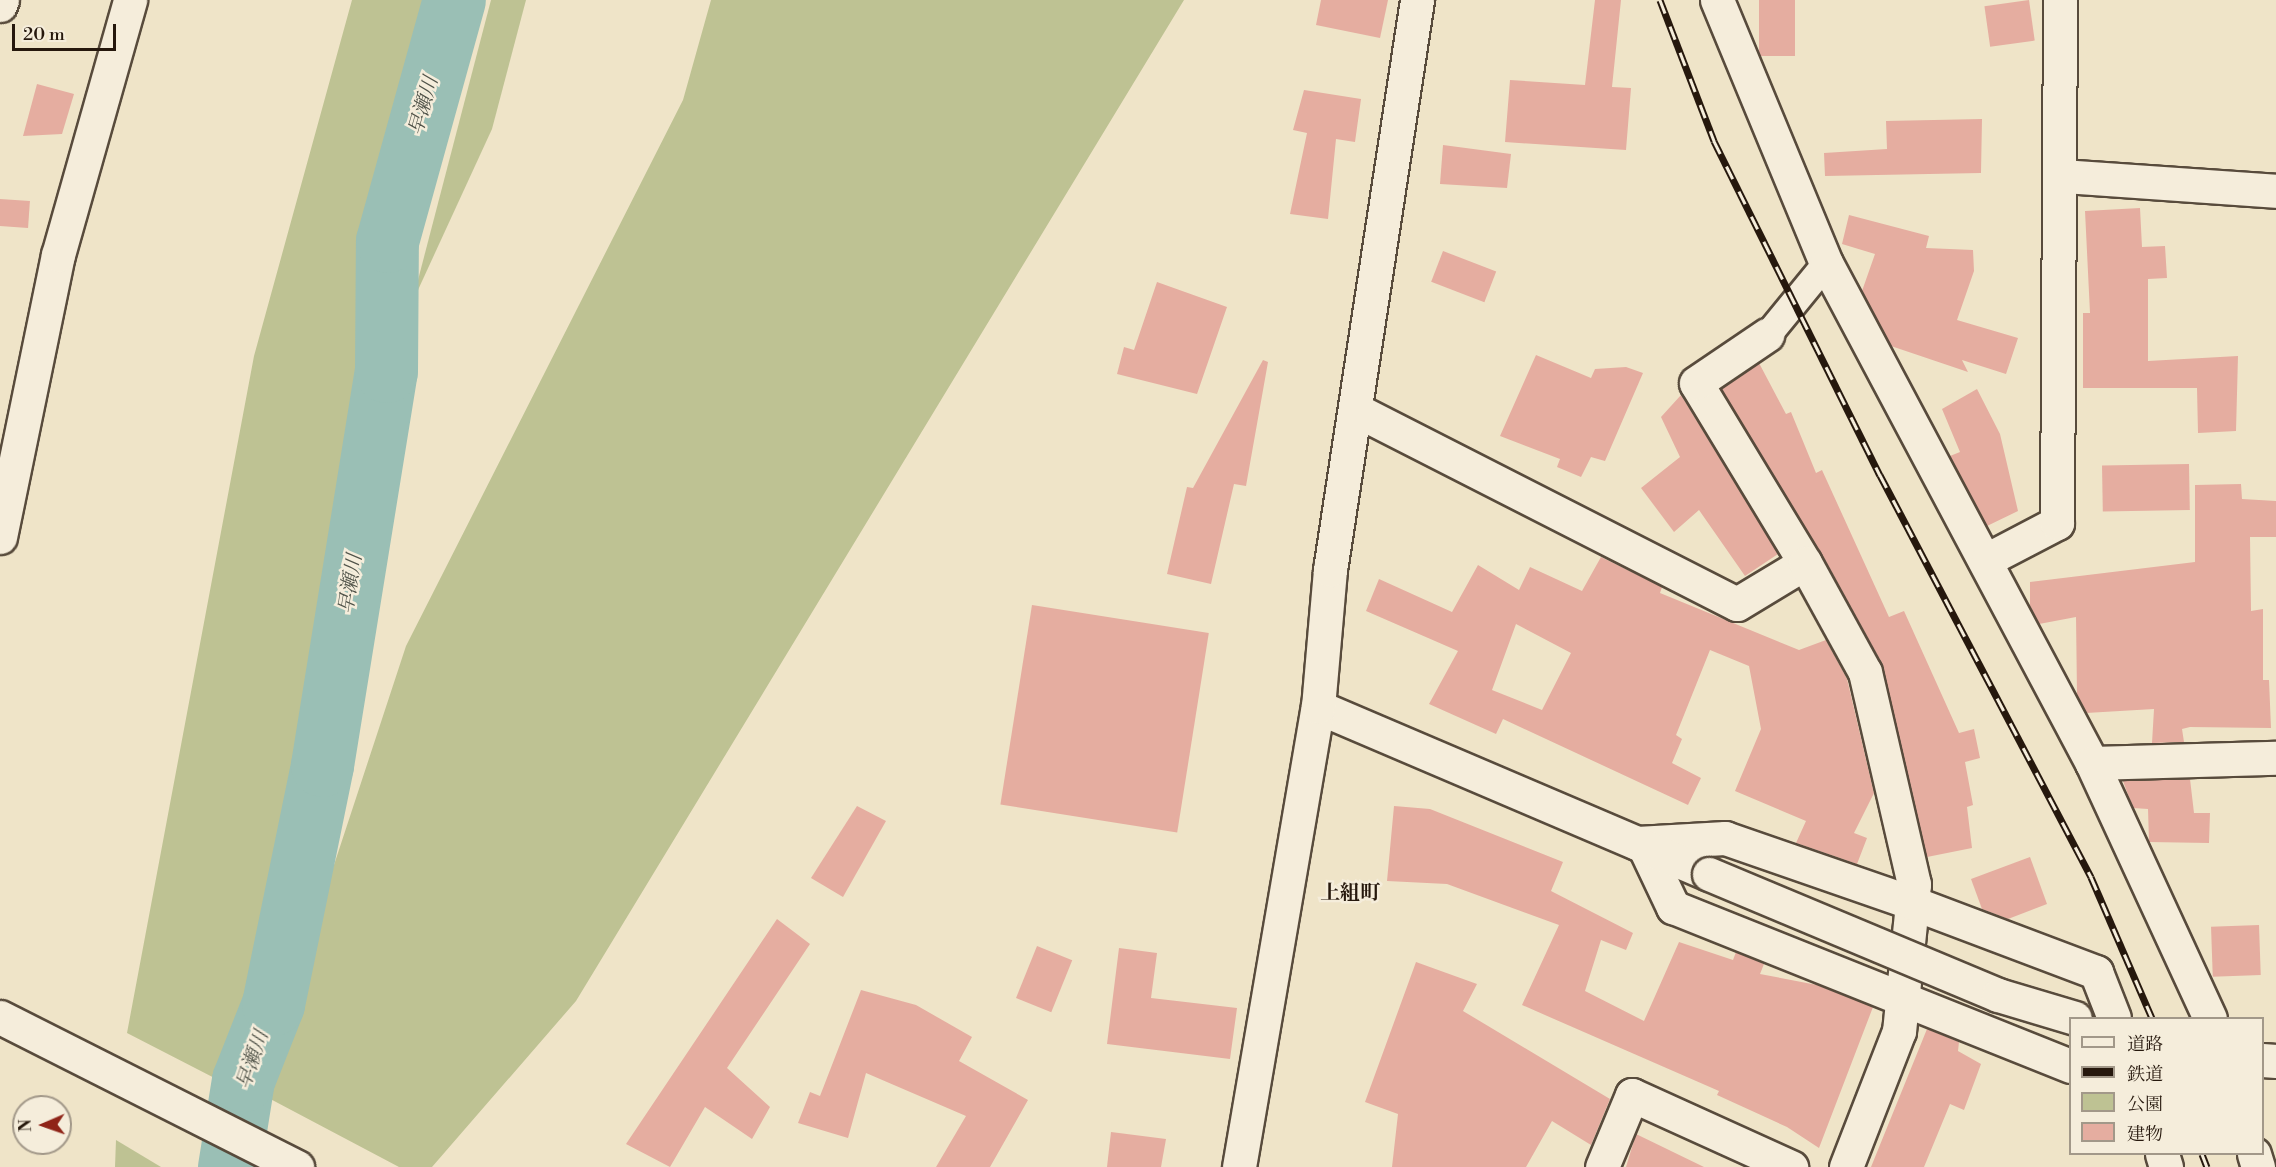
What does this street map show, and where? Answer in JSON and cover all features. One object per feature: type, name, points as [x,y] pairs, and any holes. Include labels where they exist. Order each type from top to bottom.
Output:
[{"type":"street","points":[[0,5],[2,0]]},
{"type":"street","points":[[0,537],[58,255],[130,0]]},
{"type":"street","points":[[1239,1167],[1318,707],[1330,570],[1358,411],[1417,0]]},
{"type":"street","points":[[1717,0],[1826,263],[1988,559],[2092,763],[2210,1017]]},
{"type":"street","points":[[1988,559],[2057,523],[2063,176],[2061,0]]},
{"type":"street","points":[[2063,176],[2276,191]]},
{"type":"street","points":[[1826,263],[1767,335],[1696,383],[1805,563],[1865,672],[1914,885],[1899,1031],[1846,1167]]},
{"type":"street","points":[[1358,411],[1737,604],[1805,563]]},
{"type":"street","points":[[1318,707],[1998,995],[2072,1017]]},
{"type":"street","points":[[2092,763],[2276,758]]},
{"type":"street","points":[[1641,845],[1725,838],[1913,903],[2096,972],[2114,1017]]},
{"type":"street","points":[[1641,845],[1672,907],[2069,1066]]},
{"type":"street","points":[[0,1017],[297,1167]]},
{"type":"street","points":[[1602,1167],[1632,1095],[1791,1167]]},
{"type":"green space","points":[[352,0],[429,0],[377,242],[308,761],[230,1086],[127,1033],[254,356]]},
{"type":"green space","points":[[491,0],[526,0],[492,129],[412,303]]},
{"type":"green space","points":[[711,0],[1184,0],[576,1001],[432,1167],[399,1167],[259,1093],[406,646],[683,100]]},
{"type":"green space","points":[[116,1140],[161,1167],[115,1167]]},
{"type":"building","points":[[1321,0],[1388,0],[1380,38],[1316,25]]},
{"type":"building","points":[[1595,0],[1621,0],[1612,87],[1631,88],[1626,150],[1505,142],[1510,80],[1585,85]]},
{"type":"building","points":[[1759,0],[1795,0],[1795,56],[1759,56]]},
{"type":"building","points":[[2029,0],[2035,41],[1990,47],[1984,6]]},
{"type":"building","points":[[37,84],[74,94],[62,134],[23,136]]},
{"type":"building","points":[[1304,90],[1361,99],[1355,142],[1336,139],[1328,219],[1290,214],[1307,133],[1293,130]]},
{"type":"building","points":[[1982,119],[1981,173],[1825,176],[1824,153],[1887,149],[1886,121]]},
{"type":"building","points":[[1443,145],[1511,154],[1507,188],[1440,184]]},
{"type":"building","points":[[0,199],[30,201],[28,228],[0,226]]},
{"type":"building","points":[[2140,208],[2142,247],[2165,246],[2167,278],[2148,279],[2148,361],[2238,356],[2236,431],[2198,433],[2197,388],[2083,388],[2083,313],[2090,313],[2085,211]]},
{"type":"building","points":[[1849,215],[1929,236],[1926,248],[1973,250],[1974,271],[1957,320],[2018,338],[2006,374],[1962,360],[1968,372],[1891,346],[1862,291],[1875,254],[1842,244]]},
{"type":"building","points":[[1443,251],[1496,271],[1484,302],[1431,282]]},
{"type":"building","points":[[1157,282],[1227,307],[1197,394],[1117,374],[1124,347],[1134,350]]},
{"type":"building","points":[[1536,355],[1591,378],[1595,369],[1626,367],[1643,373],[1605,461],[1591,457],[1581,477],[1557,467],[1560,459],[1500,436]]},
{"type":"building","points":[[1263,360],[1268,362],[1246,486],[1234,484],[1211,584],[1167,574],[1187,487],[1193,488]]},
{"type":"building","points":[[1759,363],[1786,414],[1791,412],[1816,473],[1822,470],[1889,617],[1904,611],[1959,733],[1974,729],[1980,758],[1965,762],[1973,805],[1967,807],[1972,848],[1927,857],[1882,663],[1721,389]]},
{"type":"building","points":[[1977,389],[2000,434],[2018,511],[1987,526],[1950,456],[1960,452],[1942,409]]},
{"type":"building","points":[[1681,395],[1778,554],[1745,576],[1699,510],[1674,532],[1641,488],[1680,457],[1661,417]]},
{"type":"building","points":[[2189,464],[2190,510],[2103,512],[2102,466]]},
{"type":"building","points":[[2241,484],[2242,499],[2276,501],[2276,537],[2250,537],[2251,611],[2263,609],[2263,680],[2269,680],[2271,728],[2190,727],[2182,729],[2184,742],[2152,743],[2154,709],[2086,713],[2077,694],[2076,617],[2039,624],[2030,606],[2030,582],[2195,562],[2195,485]]},
{"type":"building","points":[[1601,557],[1662,587],[1660,593],[1799,650],[1826,640],[1847,679],[1874,793],[1854,833],[1867,838],[1857,864],[1796,843],[1806,821],[1735,791],[1761,729],[1749,666],[1710,650],[1676,735],[1682,739],[1672,763],[1701,778],[1688,805],[1503,719],[1496,734],[1429,704],[1458,651],[1366,611],[1379,579],[1452,612],[1478,565],[1519,590],[1530,567],[1582,591]],"holes":[[[1516,624],[1571,653],[1542,710],[1492,690]]]},
{"type":"building","points":[[1032,605],[1209,633],[1177,833],[1000,805]]},
{"type":"building","points":[[2190,779],[2194,813],[2210,813],[2209,843],[2149,842],[2148,809],[2133,808],[2123,781]]},
{"type":"building","points":[[857,806],[886,821],[843,897],[811,878]]},
{"type":"building","points":[[1394,806],[1430,809],[1563,862],[1551,891],[1633,933],[1626,950],[1601,940],[1585,991],[1644,1021],[1679,942],[1733,960],[1736,952],[1764,964],[1760,974],[1817,985],[1873,1007],[1819,1148],[1787,1127],[1717,1095],[1719,1091],[1522,1005],[1559,925],[1447,884],[1387,881]]},
{"type":"building","points":[[2030,857],[2047,904],[2008,919],[1982,909],[1971,879]]},
{"type":"building","points":[[777,919],[810,944],[727,1068],[770,1107],[752,1139],[705,1107],[670,1167],[626,1144]]},
{"type":"building","points":[[2259,925],[2261,975],[2213,977],[2211,927]]},
{"type":"building","points":[[1037,946],[1072,960],[1051,1012],[1016,998]]},
{"type":"building","points":[[1119,948],[1157,953],[1151,998],[1237,1008],[1230,1059],[1107,1044]]},
{"type":"building","points":[[1416,962],[1477,984],[1463,1011],[1610,1099],[1591,1145],[1552,1121],[1526,1167],[1392,1167],[1398,1114],[1365,1102]]},
{"type":"building","points":[[861,990],[916,1005],[972,1037],[959,1061],[1028,1100],[990,1167],[936,1167],[966,1116],[866,1073],[848,1138],[798,1123],[810,1092],[820,1096]]},
{"type":"building","points":[[1927,1029],[1959,1042],[1958,1051],[1981,1064],[1964,1110],[1950,1104],[1924,1167],[1871,1167]]},
{"type":"building","points":[[1111,1132],[1166,1139],[1161,1167],[1107,1167]]},
{"type":"building","points":[[1636,1134],[1704,1167],[1626,1167]]},
{"type":"waterway","name":"早瀬川","points":[[229,1167],[243,1080],[273,1004],[322,765],[386,371],[387,241],[454,0]]},
{"type":"railway","points":[[1660,0],[1714,141],[1880,475],[2091,877],[2152,1017]]},
{"type":"railway","points":[[2202,1155],[2207,1167]]},
{"type":"district","name":"上組町","points":[[1350,893]]}]
